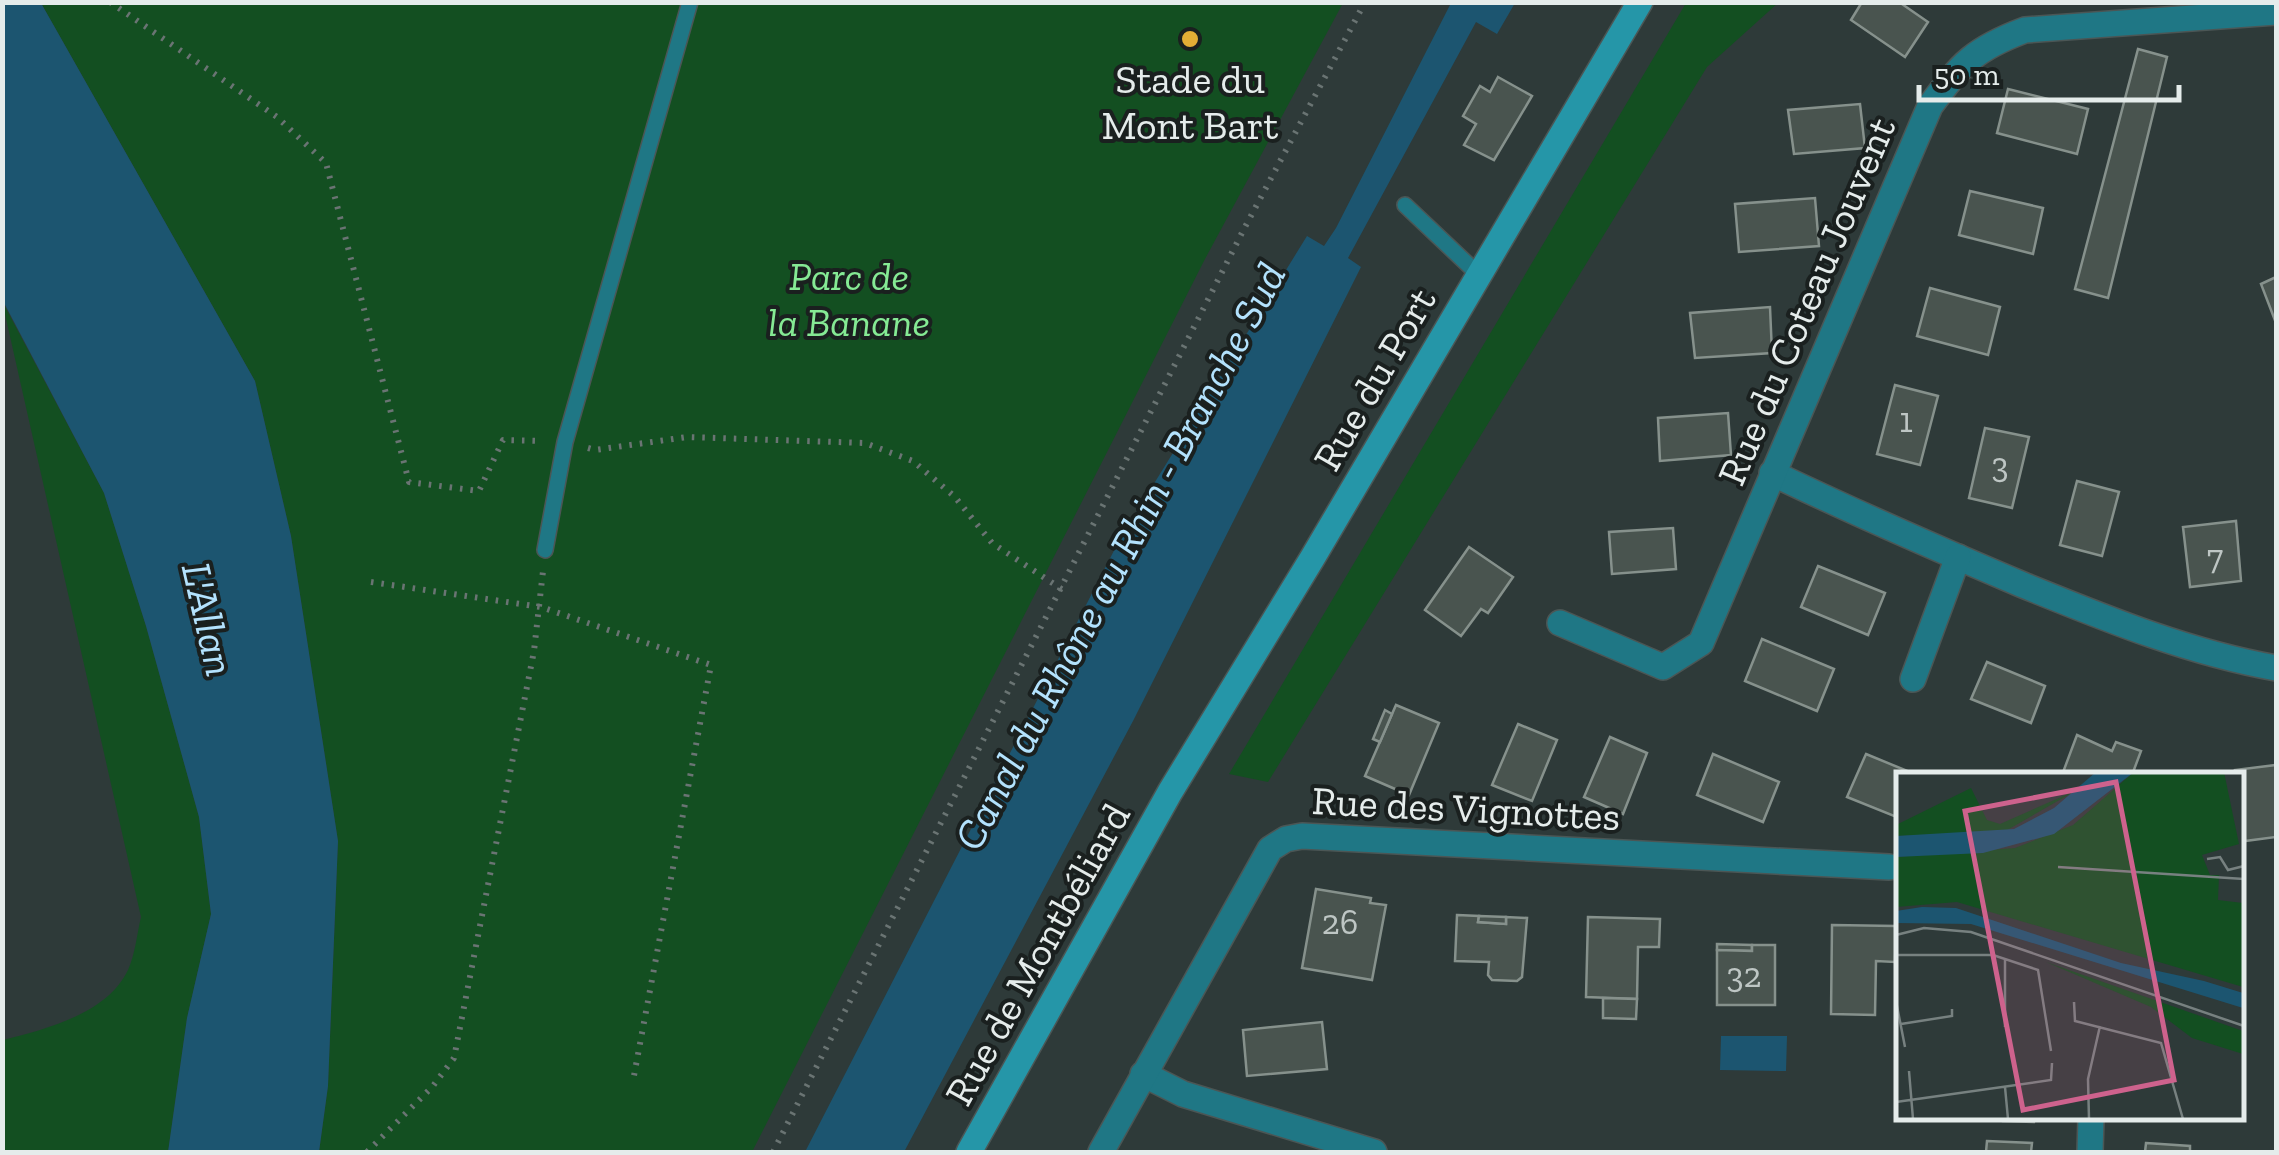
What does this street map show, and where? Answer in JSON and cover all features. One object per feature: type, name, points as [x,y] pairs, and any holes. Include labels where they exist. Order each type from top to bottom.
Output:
[{"type":"main road","name":"Rue du Port","points":[[1170,792],[1640,2]]},
{"type":"main road","name":"Rue de Montbéliard","points":[[970,1152],[1170,792]]},
{"type":"street","name":"Rue du Coteau Jouvent","points":[[1560,623],[1664,667],[1700,643],[1930,106],[1960,66],[1988,44],[2025,30],[2184,11],[2276,12]]},
{"type":"street","points":[[1772,472],[1878,525],[2147,636],[2228,660],[2276,668]]},
{"type":"street","points":[[1913,679],[1958,558]]},
{"type":"street","name":"Rue des Vignottes","points":[[1101,1152],[1270,849],[1286,838],[1889,867]]},
{"type":"street","points":[[1142,1074],[1183,1094],[1374,1152]]},
{"type":"street","points":[[2090,1152],[2091,1120]]},
{"type":"lane","points":[[545,550],[565,442],[690,2]]},
{"type":"lane","points":[[1405,205],[1479,275]]},
{"type":"path","points":[[110,2],[277,118],[326,163],[409,482],[479,491],[503,440],[565,442],[596,450],[687,436],[865,443],[913,461],[955,498],[992,543],[1062,590]]},
{"type":"path","points":[[773,1152],[1245,227],[1366,2]]},
{"type":"path","points":[[368,1152],[433,1086],[454,1058],[541,607],[545,550]]},
{"type":"path","points":[[372,582],[541,607],[711,665],[633,1081]]},
{"type":"green space","name":"Parc de la Banane","points":[[41,3],[1343,3],[1205,259],[752,1152],[319,1152],[328,1086],[338,841],[291,536],[255,381]]},
{"type":"green space","points":[[1686,3],[1778,3],[1707,67],[1268,782],[1229,774]]},
{"type":"green space","points":[[2,301],[104,493],[199,817],[211,914],[187,1018],[168,1152],[3,1152],[3,1040],[74,1017],[106,998],[128,970],[141,917]]},
{"type":"water","name":"L'Allan","points":[[2,3],[41,3],[255,381],[291,536],[338,841],[328,1086],[319,1152],[168,1152],[187,1018],[211,914],[199,817],[104,493],[3,301]]},
{"type":"water","name":"Canal du Rhône au Rhin - Branche Sud","points":[[1447,3],[1515,3],[1497,34],[1476,22],[1348,258],[1361,267],[1133,721],[904,1152],[805,1152],[1121,537],[1307,236],[1324,246],[1336,228],[1450,5]]},
{"type":"water","points":[[1721,1036],[1787,1036],[1786,1071],[1720,1070]]},
{"type":"building","points":[[1862,2],[1899,2],[1928,22],[1905,57],[1851,20]]},
{"type":"building","points":[[2138,49],[2167,57],[2108,298],[2075,289]]},
{"type":"building","points":[[1498,77],[1532,96],[1494,160],[1464,145],[1476,124],[1463,116],[1480,86],[1490,92]]},
{"type":"building","points":[[2008,89],[2088,109],[2077,154],[1997,133]]},
{"type":"building","points":[[1860,104],[1865,148],[1794,154],[1788,110]]},
{"type":"building","points":[[1970,191],[2043,208],[2033,254],[1959,235]]},
{"type":"building","points":[[1815,198],[1819,246],[1739,252],[1735,204]]},
{"type":"building","points":[[2276,277],[2276,323],[2261,284]]},
{"type":"building","points":[[1930,288],[2000,307],[1988,355],[1917,336]]},
{"type":"building","points":[[1770,307],[1772,353],[1695,358],[1690,313]]},
{"type":"building","points":[[1895,385],[1938,396],[1920,465],[1877,454]]},
{"type":"building","points":[[1728,413],[1731,455],[1660,461],[1658,418]]},
{"type":"building","points":[[1985,428],[2029,437],[2012,508],[1969,498]]},
{"type":"building","points":[[2077,481],[2119,492],[2102,556],[2060,545]]},
{"type":"building","points":[[2236,521],[2241,581],[2190,587],[2183,527]]},
{"type":"building","points":[[1673,528],[1676,569],[1612,574],[1609,532]]},
{"type":"building","points":[[1469,547],[1513,577],[1488,613],[1481,609],[1461,636],[1425,610]]},
{"type":"building","points":[[1818,566],[1885,593],[1868,635],[1801,607]]},
{"type":"building","points":[[1762,639],[1834,669],[1817,711],[1745,681]]},
{"type":"building","points":[[1987,662],[2045,686],[2031,723],[1971,699]]},
{"type":"building","points":[[1396,705],[1439,723],[1409,795],[1365,776]]},
{"type":"building","points":[[1385,710],[1392,714],[1380,742],[1373,739]]},
{"type":"building","points":[[1518,724],[1557,740],[1532,801],[1492,785]]},
{"type":"building","points":[[2077,735],[2112,751],[2116,742],[2141,751],[2133,772],[2063,772]]},
{"type":"building","points":[[1610,737],[1647,753],[1623,814],[1584,797]]},
{"type":"building","points":[[1713,754],[1779,782],[1763,822],[1697,795]]},
{"type":"building","points":[[1866,754],[1910,772],[1896,772],[1896,817],[1847,797]]},
{"type":"building","points":[[2276,765],[2276,837],[2245,841],[2244,772],[2235,770]]},
{"type":"building","points":[[1316,889],[1371,898],[1370,903],[1386,905],[1372,980],[1302,968]]},
{"type":"building","points":[[1457,915],[1479,916],[1478,922],[1506,924],[1506,917],[1527,918],[1522,977],[1517,981],[1492,980],[1488,975],[1489,962],[1455,961]]},
{"type":"building","points":[[1479,916],[1506,917],[1506,924],[1478,922]]},
{"type":"building","points":[[1588,917],[1660,919],[1659,947],[1638,947],[1637,999],[1586,997]]},
{"type":"building","points":[[1832,925],[1896,926],[1895,962],[1876,961],[1875,1015],[1831,1014]]},
{"type":"building","points":[[1717,944],[1752,945],[1752,951],[1717,950]]},
{"type":"building","points":[[1752,945],[1775,945],[1775,1005],[1717,1005],[1717,950],[1752,951]]},
{"type":"building","points":[[1603,998],[1637,999],[1636,1019],[1603,1018]]},
{"type":"building","points":[[1322,1022],[1327,1069],[1247,1076],[1243,1030]]},
{"type":"building","points":[[1987,1141],[2032,1143],[2031,1152],[1986,1152]]},
{"type":"building","points":[[2146,1143],[2190,1146],[2190,1152],[2145,1152]]},
{"type":"place","name":"Stade du Mont Bart","points":[[1190,39]]}]
